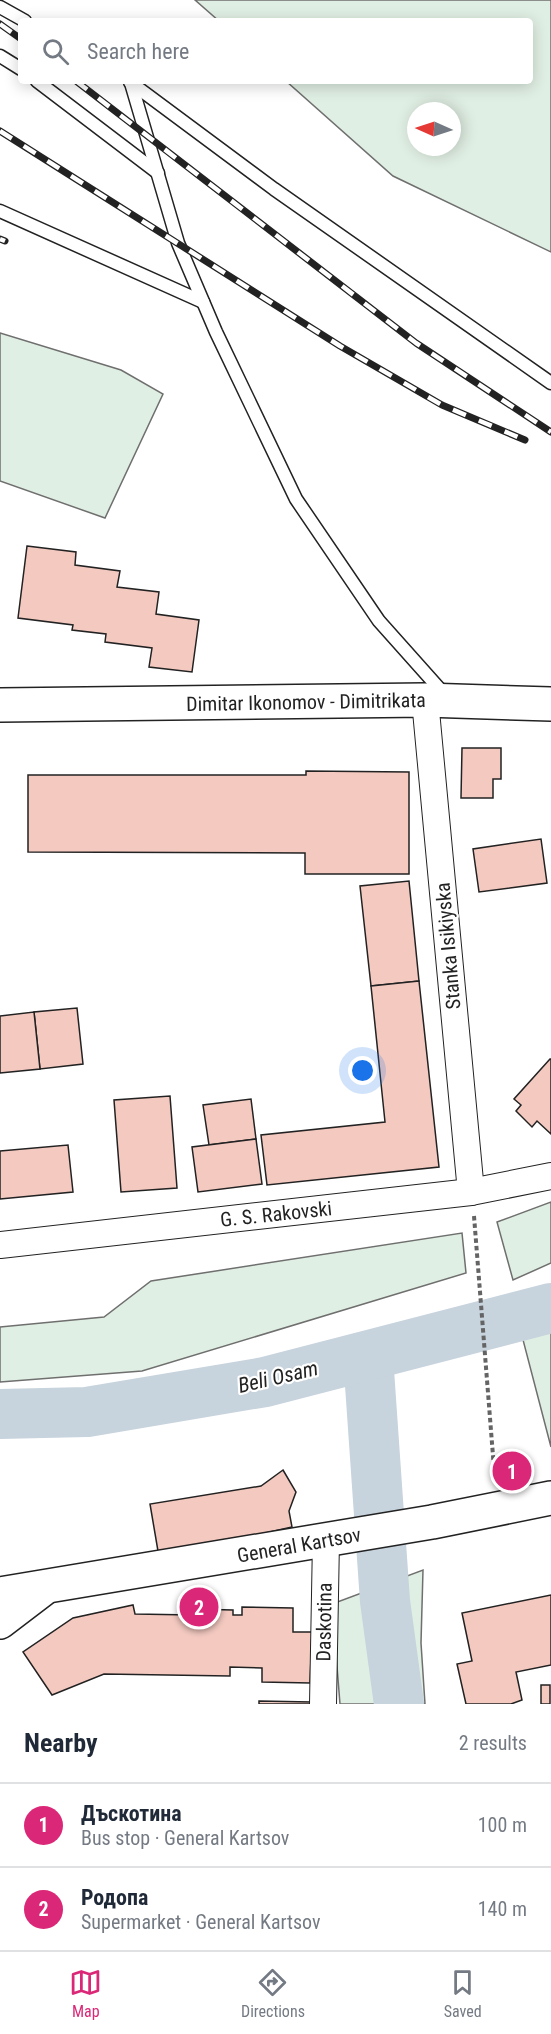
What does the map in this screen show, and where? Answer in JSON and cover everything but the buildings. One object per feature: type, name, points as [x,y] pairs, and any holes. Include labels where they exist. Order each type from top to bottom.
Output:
[{"type":"street","name":"Dimitar Ikonomov - Dimitrikata","points":[[0,694],[62,705]]},
{"type":"street","name":"Dimitar Ikonomov - Dimitrikata","points":[[0,705],[437,700],[551,704]]},
{"type":"street","name":"Stanka Isikiyska","points":[[437,700],[471,1192]]},
{"type":"street","name":"G. S. Rakovski","points":[[0,1245],[471,1192],[551,1176]]},
{"type":"street","name":"General Kartsov","points":[[0,1594],[432,1522],[551,1498]]},
{"type":"street","name":"Daskotina","points":[[323,1704],[326,1540]]},
{"type":"street","name":"General Kartsov","points":[[0,1622],[46,1587]]},
{"type":"lane","points":[[0,7],[20,18]]},
{"type":"lane","points":[[0,56],[18,67]]},
{"type":"lane","points":[[42,84],[158,173]]},
{"type":"lane","points":[[131,84],[178,243],[203,302],[296,499],[379,621],[437,700]]},
{"type":"lane","points":[[133,84],[274,189],[551,383]]},
{"type":"lane","points":[[0,211],[203,302]]},
{"type":"path","points":[[476,1244],[490,1444]]},
{"type":"green space","points":[[195,0],[551,0],[551,252],[393,176],[289,84],[533,84],[533,18],[216,18]]},
{"type":"green space","points":[[0,333],[121,370],[163,394],[105,518],[0,481]]},
{"type":"green space","points":[[551,1202],[551,1263],[513,1280],[497,1222]]},
{"type":"green space","points":[[462,1233],[466,1273],[142,1371],[0,1382],[0,1327],[104,1317],[151,1281]]},
{"type":"green space","points":[[551,1324],[551,1447],[522,1336]]},
{"type":"green space","points":[[423,1570],[421,1643],[425,1704],[340,1704],[332,1604]]},
{"type":"waterway","name":"Beli Osam","points":[[0,1414],[87,1412],[265,1382],[551,1308]]},
{"type":"waterway","points":[[368,1356],[385,1601],[399,1704]]},
{"type":"railway","points":[[0,24],[18,37]]},
{"type":"railway","points":[[80,84],[416,343],[551,432]]},
{"type":"railway","points":[[0,131],[340,346],[442,405],[525,440]]},
{"type":"railway","points":[[0,239],[5,241]]},
{"type":"place","name":"Дъскотина","points":[[512,1471]]},
{"type":"place","name":"Родопа","points":[[199,1607]]}]
